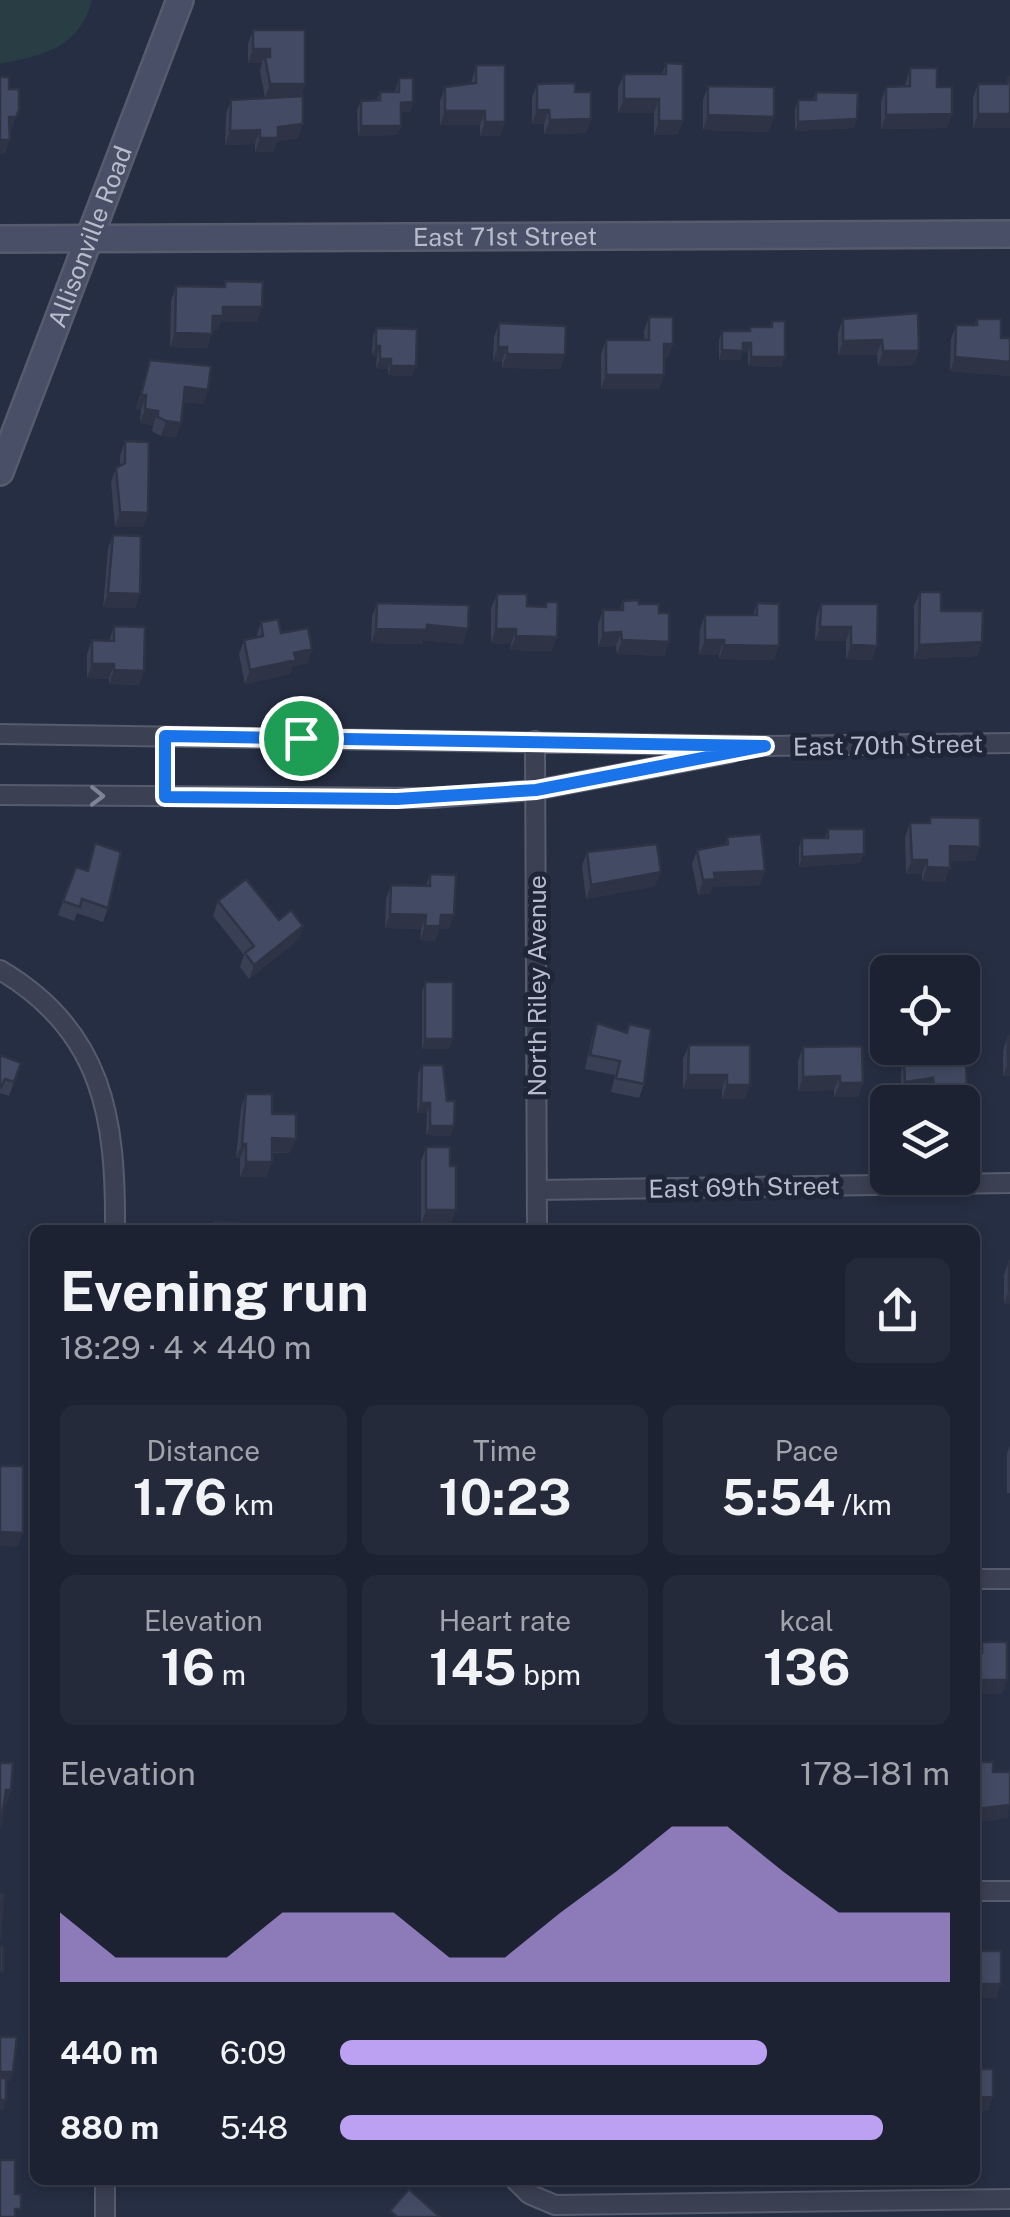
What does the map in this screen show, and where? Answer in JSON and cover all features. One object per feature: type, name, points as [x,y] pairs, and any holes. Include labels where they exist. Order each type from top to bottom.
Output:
[{"type":"main road","name":"Allisonville Road","points":[[0,472],[180,0]]},
{"type":"main road","name":"East 71st Street","points":[[0,239],[1010,234]]},
{"type":"street","name":"East 70th Street","points":[[0,734],[765,746],[1010,743]]},
{"type":"street","name":"North Riley Avenue","points":[[535,741],[538,1225]]},
{"type":"street","name":"East 70th Street","points":[[0,795],[397,799],[536,790],[765,746]]},
{"type":"street","points":[[0,970],[54,1013],[77,1040],[94,1073],[114,1141],[114,1225]]},
{"type":"street","name":"East 69th Street","points":[[537,1190],[1010,1183]]},
{"type":"street","points":[[980,1579],[1010,1579]]},
{"type":"street","points":[[980,1891],[1010,1891]]},
{"type":"street","points":[[105,2185],[105,2217]]},
{"type":"street","points":[[520,2185],[529,2194],[555,2206],[845,2209],[1010,2199]]},
{"type":"lane","points":[[165,736],[165,797]]},
{"type":"shaded area","points":[[0,0],[92,0],[79,29],[69,39],[46,52],[0,64]]},
{"type":"building","points":[[253,30],[305,30],[305,84],[270,84],[265,57],[270,57],[270,49],[253,49]]},
{"type":"building","points":[[666,63],[683,64],[683,121],[659,121],[659,99],[624,99],[624,74],[666,74]]},
{"type":"building","points":[[476,65],[505,65],[505,122],[485,122],[485,111],[445,111],[445,87],[476,83]]},
{"type":"building","points":[[910,68],[937,68],[937,87],[952,87],[952,114],[886,115],[886,87],[910,86]]},
{"type":"building","points":[[0,77],[9,77],[9,89],[19,89],[19,110],[16,117],[9,117],[10,140],[0,140]]},
{"type":"building","points":[[1008,77],[1010,114],[978,114],[978,84],[1007,84]]},
{"type":"building","points":[[399,78],[413,78],[413,102],[401,103],[401,126],[361,126],[361,101],[380,100],[380,92],[399,92]]},
{"type":"building","points":[[575,83],[575,92],[591,92],[591,119],[550,120],[549,110],[537,110],[537,84]]},
{"type":"building","points":[[708,86],[774,87],[774,117],[708,115]]},
{"type":"building","points":[[816,92],[858,93],[857,119],[798,122],[798,100],[816,100]]},
{"type":"building","points":[[303,96],[303,124],[278,127],[278,138],[260,138],[260,130],[230,131],[231,100]]},
{"type":"building","points":[[225,281],[263,282],[262,307],[223,307],[223,316],[213,316],[212,334],[175,333],[176,286],[225,287]]},
{"type":"building","points":[[918,313],[919,351],[883,351],[882,340],[843,341],[843,319]]},
{"type":"building","points":[[649,317],[673,317],[673,344],[664,344],[664,375],[606,375],[606,340],[649,340]]},
{"type":"building","points":[[977,319],[1001,319],[1001,338],[1010,338],[1010,362],[955,357],[956,325],[977,325]]},
{"type":"building","points":[[772,321],[785,321],[785,357],[751,357],[751,343],[743,343],[743,351],[722,350],[722,331],[772,327]]},
{"type":"building","points":[[499,323],[566,326],[565,355],[507,354],[507,347],[498,347]]},
{"type":"building","points":[[376,328],[417,329],[416,366],[391,366],[391,359],[380,359]]},
{"type":"building","points":[[150,360],[211,366],[208,390],[185,387],[181,423],[166,421],[158,417],[158,411],[145,409],[146,395],[141,395]]},
{"type":"building","points":[[125,441],[149,442],[148,513],[120,512],[116,468],[125,463]]},
{"type":"building","points":[[113,535],[141,536],[140,594],[108,593]]},
{"type":"building","points":[[920,592],[941,592],[941,611],[983,611],[982,642],[919,645]]},
{"type":"building","points":[[497,594],[527,594],[527,606],[546,607],[546,602],[558,602],[557,637],[516,636],[516,629],[496,629]]},
{"type":"building","points":[[639,600],[639,604],[659,604],[659,613],[669,613],[669,642],[622,640],[621,632],[603,633],[603,610],[623,610],[623,601]]},
{"type":"building","points":[[377,603],[469,605],[468,629],[427,625],[427,630],[376,629]]},
{"type":"building","points":[[757,603],[779,604],[779,646],[724,645],[724,640],[705,640],[705,615],[757,615]]},
{"type":"building","points":[[821,604],[878,604],[877,646],[851,645],[851,627],[820,627]]},
{"type":"building","points":[[278,619],[281,633],[308,628],[312,649],[294,653],[296,660],[250,670],[244,640],[263,636],[261,622]]},
{"type":"building","points":[[114,626],[145,627],[144,671],[114,670],[114,664],[92,664],[92,640],[114,641]]},
{"type":"building","points":[[930,817],[980,818],[980,847],[950,846],[950,868],[927,867],[927,860],[912,860],[910,823],[930,823]]},
{"type":"building","points":[[828,829],[864,829],[864,854],[802,857],[802,838],[828,838]]},
{"type":"building","points":[[761,834],[765,871],[714,873],[715,879],[703,880],[697,850],[728,844],[727,837]]},
{"type":"building","points":[[95,843],[121,852],[108,908],[82,899],[80,907],[63,901],[76,867],[88,871]]},
{"type":"building","points":[[657,844],[661,872],[591,885],[587,852]]},
{"type":"building","points":[[430,874],[456,875],[454,915],[441,915],[440,926],[425,926],[426,915],[390,914],[391,885],[430,886]]},
{"type":"building","points":[[246,879],[279,920],[291,910],[303,926],[254,965],[245,953],[254,946],[218,901]]},
{"type":"building","points":[[425,982],[453,982],[453,1039],[425,1039]]},
{"type":"building","points":[[597,1023],[627,1033],[629,1024],[651,1029],[644,1084],[616,1078],[620,1061],[590,1055]]},
{"type":"building","points":[[689,1045],[750,1045],[750,1085],[727,1085],[727,1075],[688,1075]]},
{"type":"building","points":[[862,1046],[863,1083],[840,1083],[840,1076],[803,1077],[803,1047]]},
{"type":"building","points":[[0,1055],[21,1063],[14,1082],[5,1079],[1,1087],[0,1086]]},
{"type":"building","points":[[422,1065],[443,1065],[447,1101],[455,1101],[454,1126],[430,1126],[430,1103],[421,1103]]},
{"type":"building","points":[[904,1065],[966,1065],[967,1085],[934,1085],[933,1078],[905,1082]]},
{"type":"building","points":[[246,1094],[272,1094],[272,1114],[296,1114],[296,1139],[272,1138],[272,1162],[246,1162],[246,1144],[242,1144]]},
{"type":"building","points":[[426,1147],[450,1147],[450,1166],[456,1166],[456,1210],[426,1210]]},
{"type":"building","points":[[0,1466],[23,1466],[23,1533],[0,1532]]},
{"type":"building","points":[[982,1642],[1007,1642],[1007,1680],[980,1680]]},
{"type":"building","points":[[980,1762],[993,1762],[993,1772],[1010,1772],[1010,1805],[980,1808]]},
{"type":"building","points":[[0,1763],[13,1763],[11,1790],[6,1790],[0,1828]]},
{"type":"building","points":[[0,1894],[3,1894],[0,1940]]},
{"type":"building","points":[[3,1946],[3,1971],[0,1971]]},
{"type":"building","points":[[980,1951],[1001,1951],[1001,1984],[980,1984]]},
{"type":"building","points":[[0,2037],[17,2037],[13,2072],[1,2072],[1,2078],[6,2078],[6,2100],[0,2100]]},
{"type":"building","points":[[980,2069],[993,2069],[993,2097],[980,2098]]},
{"type":"building","points":[[0,2160],[15,2160],[15,2194],[21,2194],[21,2209],[15,2209],[15,2217],[0,2217]]},
{"type":"building","points":[[409,2189],[440,2217],[397,2217],[390,2211]]},
{"type":"route","points":[[165,736],[301,738],[765,746],[536,790],[397,799],[165,797],[165,736]]}]
